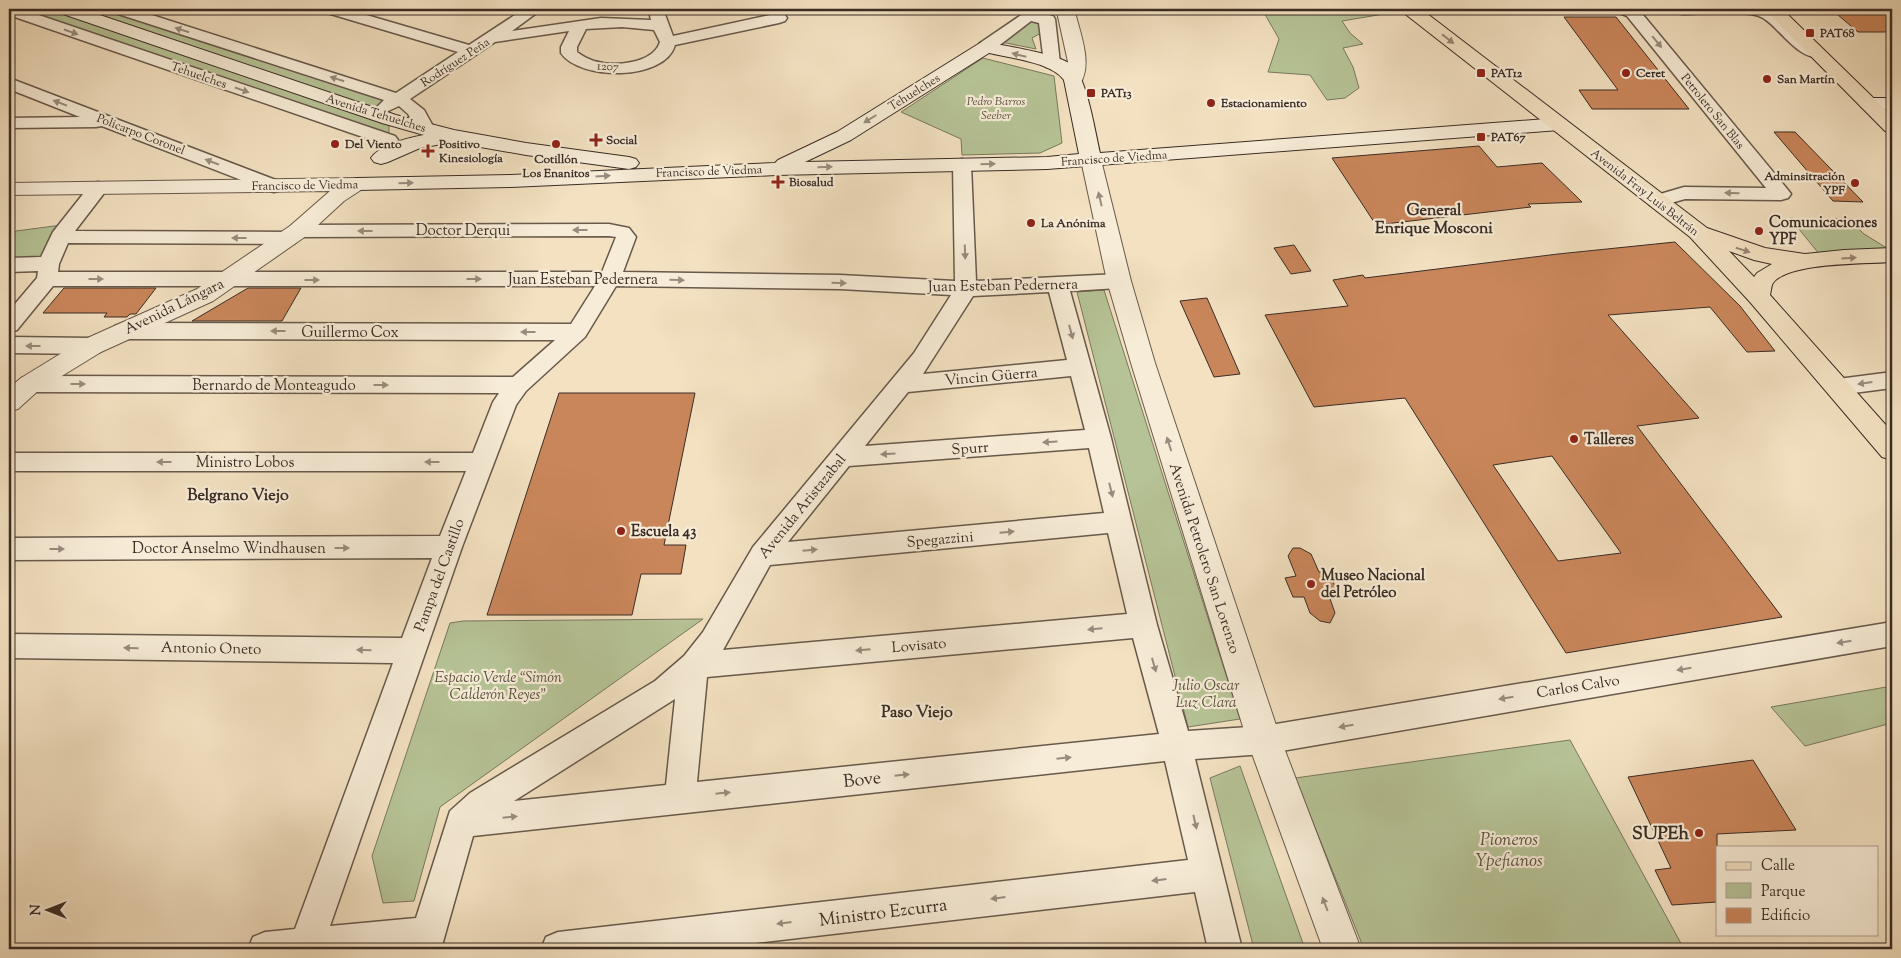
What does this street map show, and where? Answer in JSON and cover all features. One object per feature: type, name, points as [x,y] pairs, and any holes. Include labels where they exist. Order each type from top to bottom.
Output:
[{"type":"main road","name":"Avenida Tehuelches","points":[[66,9],[382,116],[453,136],[526,149],[697,172]]},
{"type":"main road","name":"Avenida Petrolero San Lorenzo","points":[[1067,9],[1066,12],[1077,62],[1073,80],[1083,132],[1119,281],[1143,363],[1264,740],[1342,949]]},
{"type":"main road","name":"Avenida Fray Luis Beltrán","points":[[1410,9],[1698,232],[1758,296],[1892,450]]},
{"type":"main road","points":[[1772,9],[1892,127]]},
{"type":"main road","points":[[986,47],[1052,63],[1065,69],[1073,80]]},
{"type":"main road","name":"Tehuelches","points":[[776,168],[844,136],[986,47]]},
{"type":"main road","points":[[1869,104],[1892,104]]},
{"type":"main road","points":[[382,116],[385,149]]},
{"type":"main road","name":"Francisco de Viedma","points":[[9,189],[511,181],[776,168],[1048,163],[1559,124]]},
{"type":"main road","points":[[1048,163],[1066,155],[1078,144],[1083,132]]},
{"type":"main road","points":[[357,184],[385,149],[453,136]]},
{"type":"main road","points":[[844,136],[849,149],[861,160],[880,166]]},
{"type":"main road","name":"Avenida Lángara","points":[[9,402],[30,384],[92,346],[205,295],[293,234],[336,196],[357,184]]},
{"type":"main road","points":[[1698,232],[1762,255],[1805,261],[1892,255]]},
{"type":"main road","points":[[1758,296],[1763,280],[1774,270],[1805,261]]},
{"type":"street","points":[[118,9],[398,99],[409,104],[418,113],[425,128]]},
{"type":"street","points":[[330,9],[472,51]]},
{"type":"street","points":[[365,19],[382,9]]},
{"type":"street","name":"Rodríguez Peña","points":[[382,116],[398,99],[534,9]]},
{"type":"street","points":[[657,9],[660,26],[668,42],[779,18]]},
{"type":"street","points":[[1682,9],[1755,9],[1770,15],[1790,36],[1819,55]]},
{"type":"street","name":"Tehuelches","points":[[9,10],[385,149]]},
{"type":"street","name":"Petrolero San Blas","points":[[1633,10],[1781,194],[1684,192],[1657,201]]},
{"type":"street","points":[[1039,14],[1052,63]]},
{"type":"street","name":"Tehuelches","points":[[986,47],[1039,14]]},
{"type":"street","points":[[488,40],[627,22],[640,22],[660,26]]},
{"type":"street","name":"1207","points":[[578,27],[569,46],[569,53],[573,57],[596,67],[637,66],[662,56],[668,49],[668,42]]},
{"type":"street","name":"Policarpo Coronel","points":[[9,83],[274,186]]},
{"type":"street","points":[[9,123],[109,122]]},
{"type":"street","points":[[962,165],[966,289]]},
{"type":"street","points":[[9,325],[48,271],[60,237],[98,188]]},
{"type":"street","name":"Doctor Derqui","points":[[60,237],[610,230],[622,232],[626,237]]},
{"type":"street","name":"Pampa del Castillo","points":[[306,946],[449,548],[505,402],[518,385],[577,332],[610,279],[626,237]]},
{"type":"street","name":"Juan Esteban Pedernera","points":[[9,265],[48,271],[228,280],[610,279],[840,282],[966,289],[1119,281]]},
{"type":"street","points":[[1058,285],[1099,438],[1143,625],[1177,746],[1226,949]]},
{"type":"street","name":"Avenida Aristazabal","points":[[461,822],[481,804],[665,690],[694,665],[713,641],[762,555],[922,359],[966,289]]},
{"type":"street","name":"Guillermo Cox","points":[[123,331],[577,332]]},
{"type":"street","points":[[9,346],[92,346]]},
{"type":"street","name":"Vincin Güerra","points":[[902,384],[1080,368]]},
{"type":"street","points":[[1838,387],[1892,380]]},
{"type":"street","name":"Bernardo de Monteagudo","points":[[30,384],[518,385]]},
{"type":"street","name":"Spurr","points":[[842,457],[1099,438]]},
{"type":"street","name":"Ministro Lobos","points":[[9,462],[481,462]]},
{"type":"street","name":"Spegazzini","points":[[762,555],[1119,522]]},
{"type":"street","name":"Doctor Anselmo Windhausen","points":[[9,549],[449,548]]},
{"type":"street","name":"Lovisato","points":[[694,665],[1143,625]]},
{"type":"street","name":"Carlos Calvo","points":[[1264,740],[1892,634]]},
{"type":"street","name":"Antonio Oneto","points":[[9,646],[413,651]]},
{"type":"street","points":[[680,798],[694,665]]},
{"type":"street","name":"Bove","points":[[461,822],[1177,746],[1264,740]]},
{"type":"street","points":[[265,949],[426,942],[461,822]]},
{"type":"street","name":"Ministro Ezcurra","points":[[558,949],[1208,874]]},
{"type":"green space","points":[[9,9],[118,9],[398,99],[377,114],[389,119],[389,140]]},
{"type":"green space","points":[[1262,9],[1391,9],[1396,12],[1342,21],[1350,33],[1363,44],[1343,48],[1353,67],[1359,88],[1345,98],[1327,100],[1310,75],[1268,72],[1279,39]]},
{"type":"green space","points":[[1037,20],[1044,25],[1043,32],[1032,38],[1036,49],[1001,42],[1026,23]]},
{"type":"green space","name":"Pedro Barros Seeber","points":[[983,58],[1054,76],[1062,143],[1040,153],[962,155],[961,139],[901,112]]},
{"type":"green space","points":[[1790,218],[1811,220],[1848,218],[1864,234],[1890,250],[1820,255]]},
{"type":"green space","points":[[62,225],[40,262],[9,263],[9,239],[16,231]]},
{"type":"green space","name":"Julio Oscar Luz Clara","points":[[1104,290],[1240,719],[1188,727],[1077,292]]},
{"type":"green space","name":"Espacio Verde “Simón Calderón Reyes”","points":[[703,619],[440,807],[414,901],[383,903],[372,856],[450,623],[463,621]]},
{"type":"green space","points":[[1892,686],[1892,723],[1805,746],[1771,707]]},
{"type":"green space","name":"Pioneros Ypefianos","points":[[1570,740],[1684,949],[1364,949],[1295,778]]},
{"type":"green space","points":[[1240,766],[1305,949],[1254,949],[1210,778]]},
{"type":"building","points":[[1831,9],[1892,9],[1892,32],[1858,32]]},
{"type":"building","points":[[1564,17],[1616,17],[1689,109],[1592,109],[1579,90],[1618,90]]},
{"type":"building","points":[[1774,132],[1795,132],[1863,202],[1833,201]]},
{"type":"building","points":[[1479,146],[1497,167],[1542,163],[1582,202],[1528,204],[1531,207],[1376,225],[1332,158]]},
{"type":"building","points":[[1675,242],[1740,306],[1775,351],[1747,352],[1710,307],[1608,315],[1699,418],[1637,426],[1782,617],[1566,653],[1405,398],[1314,407],[1265,315],[1348,306],[1333,280],[1363,275],[1365,278],[1558,254]],"holes":[[[1552,456],[1621,553],[1558,561],[1493,465]]]},
{"type":"building","points":[[1294,245],[1311,271],[1291,274],[1274,248]]},
{"type":"building","points":[[64,288],[156,288],[136,314],[130,314],[127,317],[104,317],[107,313],[43,313]]},
{"type":"building","points":[[248,288],[301,288],[282,321],[192,321]]},
{"type":"building","points":[[1207,298],[1240,374],[1214,377],[1180,301]]},
{"type":"building","points":[[559,393],[695,393],[664,545],[686,545],[681,574],[641,574],[632,615],[487,615]]},
{"type":"building","name":"Museo Nacional del Petróleo","points":[[1293,548],[1300,548],[1311,554],[1319,572],[1329,572],[1337,591],[1328,593],[1335,613],[1330,623],[1320,621],[1310,613],[1304,597],[1293,597],[1285,578],[1296,576],[1288,556]]},
{"type":"building","name":"SUPEh","points":[[1753,760],[1796,830],[1717,834],[1716,902],[1672,905],[1655,870],[1671,868],[1628,777]]},
{"type":"place","name":"PAT68","points":[[1810,33]]},
{"type":"place","name":"PAT12","points":[[1481,73]]},
{"type":"place","name":"Ceret","points":[[1626,73]]},
{"type":"place","name":"San Martín","points":[[1767,79]]},
{"type":"place","name":"PAT13","points":[[1091,93]]},
{"type":"place","name":"Estacionamiento","points":[[1211,103]]},
{"type":"place","name":"PAT67","points":[[1481,137]]},
{"type":"place","name":"Social","points":[[596,140]]},
{"type":"place","name":"Del Viento","points":[[335,144]]},
{"type":"place","name":"Cotillón Los Enanitos","points":[[556,144]]},
{"type":"place","name":"Positivo Kinesiología","points":[[428,151]]},
{"type":"place","name":"Biosalud","points":[[778,182]]},
{"type":"place","name":"Adminsitración YPF","points":[[1855,183]]},
{"type":"place","name":"La Anónima","points":[[1031,223]]},
{"type":"place","name":"Comunicaciones YPF","points":[[1759,231]]},
{"type":"place","name":"Talleres","points":[[1574,439]]},
{"type":"place","name":"Escuela 43","points":[[621,531]]},
{"type":"place","name":"Museo Nacional del Petróleo","points":[[1311,584]]},
{"type":"place","name":"SUPEh","points":[[1699,833]]},
{"type":"district","name":"General Enrique Mosconi","points":[[1434,218]]},
{"type":"district","name":"Belgrano Viejo","points":[[238,494]]},
{"type":"district","name":"Paso Viejo","points":[[917,711]]}]
